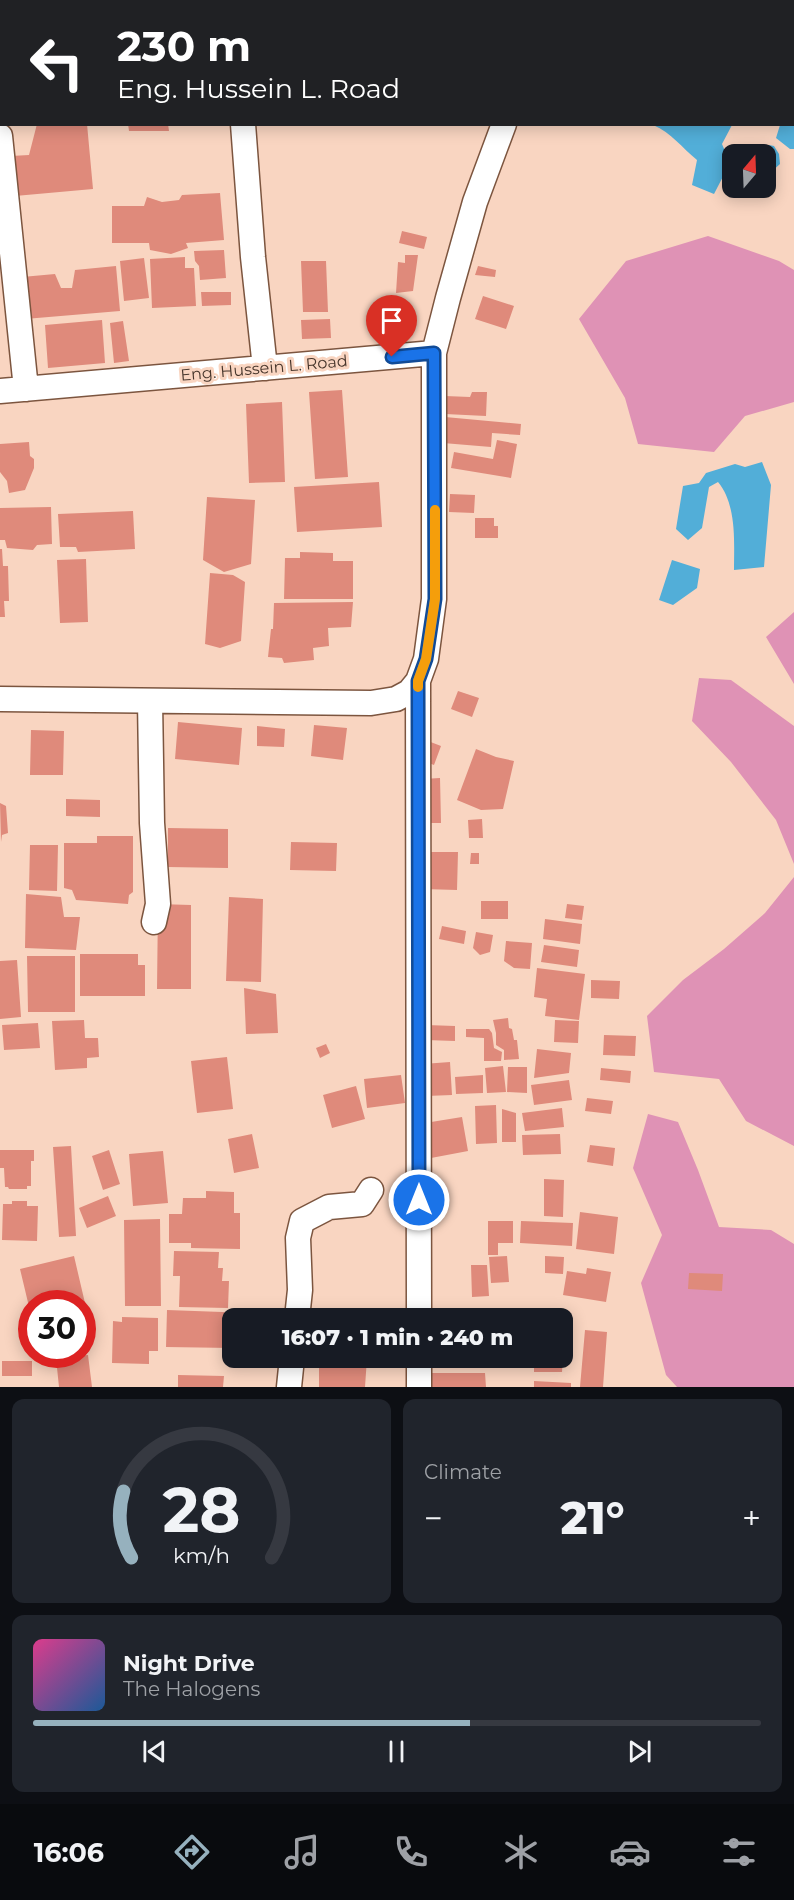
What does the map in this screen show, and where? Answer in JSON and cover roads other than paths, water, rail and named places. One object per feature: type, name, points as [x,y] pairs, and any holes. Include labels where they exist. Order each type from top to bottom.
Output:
[{"type":"street","points":[[243,126],[253,257],[265,368]]},
{"type":"street","points":[[0,699],[372,703],[396,699],[409,692],[418,681],[426,659],[435,599],[434,353],[475,202],[503,126]]},
{"type":"street","points":[[0,136],[26,389]]},
{"type":"street","name":"Eng. Hussein L. Road","points":[[0,391],[434,353]]},
{"type":"street","points":[[418,681],[419,1308]]},
{"type":"street","points":[[150,701],[153,823],[158,904],[154,922]]},
{"type":"street","points":[[298,1308],[300,1290],[298,1238],[302,1221],[329,1207],[362,1204],[371,1190]]},
{"type":"street","points":[[289,1387],[291,1368]]},
{"type":"street","points":[[419,1368],[419,1387]]},
{"type":"water","points":[[655,126],[731,126],[722,144],[722,178],[714,194],[692,185],[697,160],[671,136]]},
{"type":"water","points":[[780,126],[794,126],[794,149],[790,149],[776,138]]},
{"type":"water","points":[[776,149],[779,154],[780,164],[776,168]]},
{"type":"water","points":[[762,462],[771,485],[764,567],[734,570],[733,524],[729,502],[724,491],[718,482],[709,487],[702,528],[688,540],[676,529],[683,486],[699,483],[706,473],[735,464],[745,467]]},
{"type":"water","points":[[672,560],[700,569],[697,588],[673,605],[659,600]]}]
